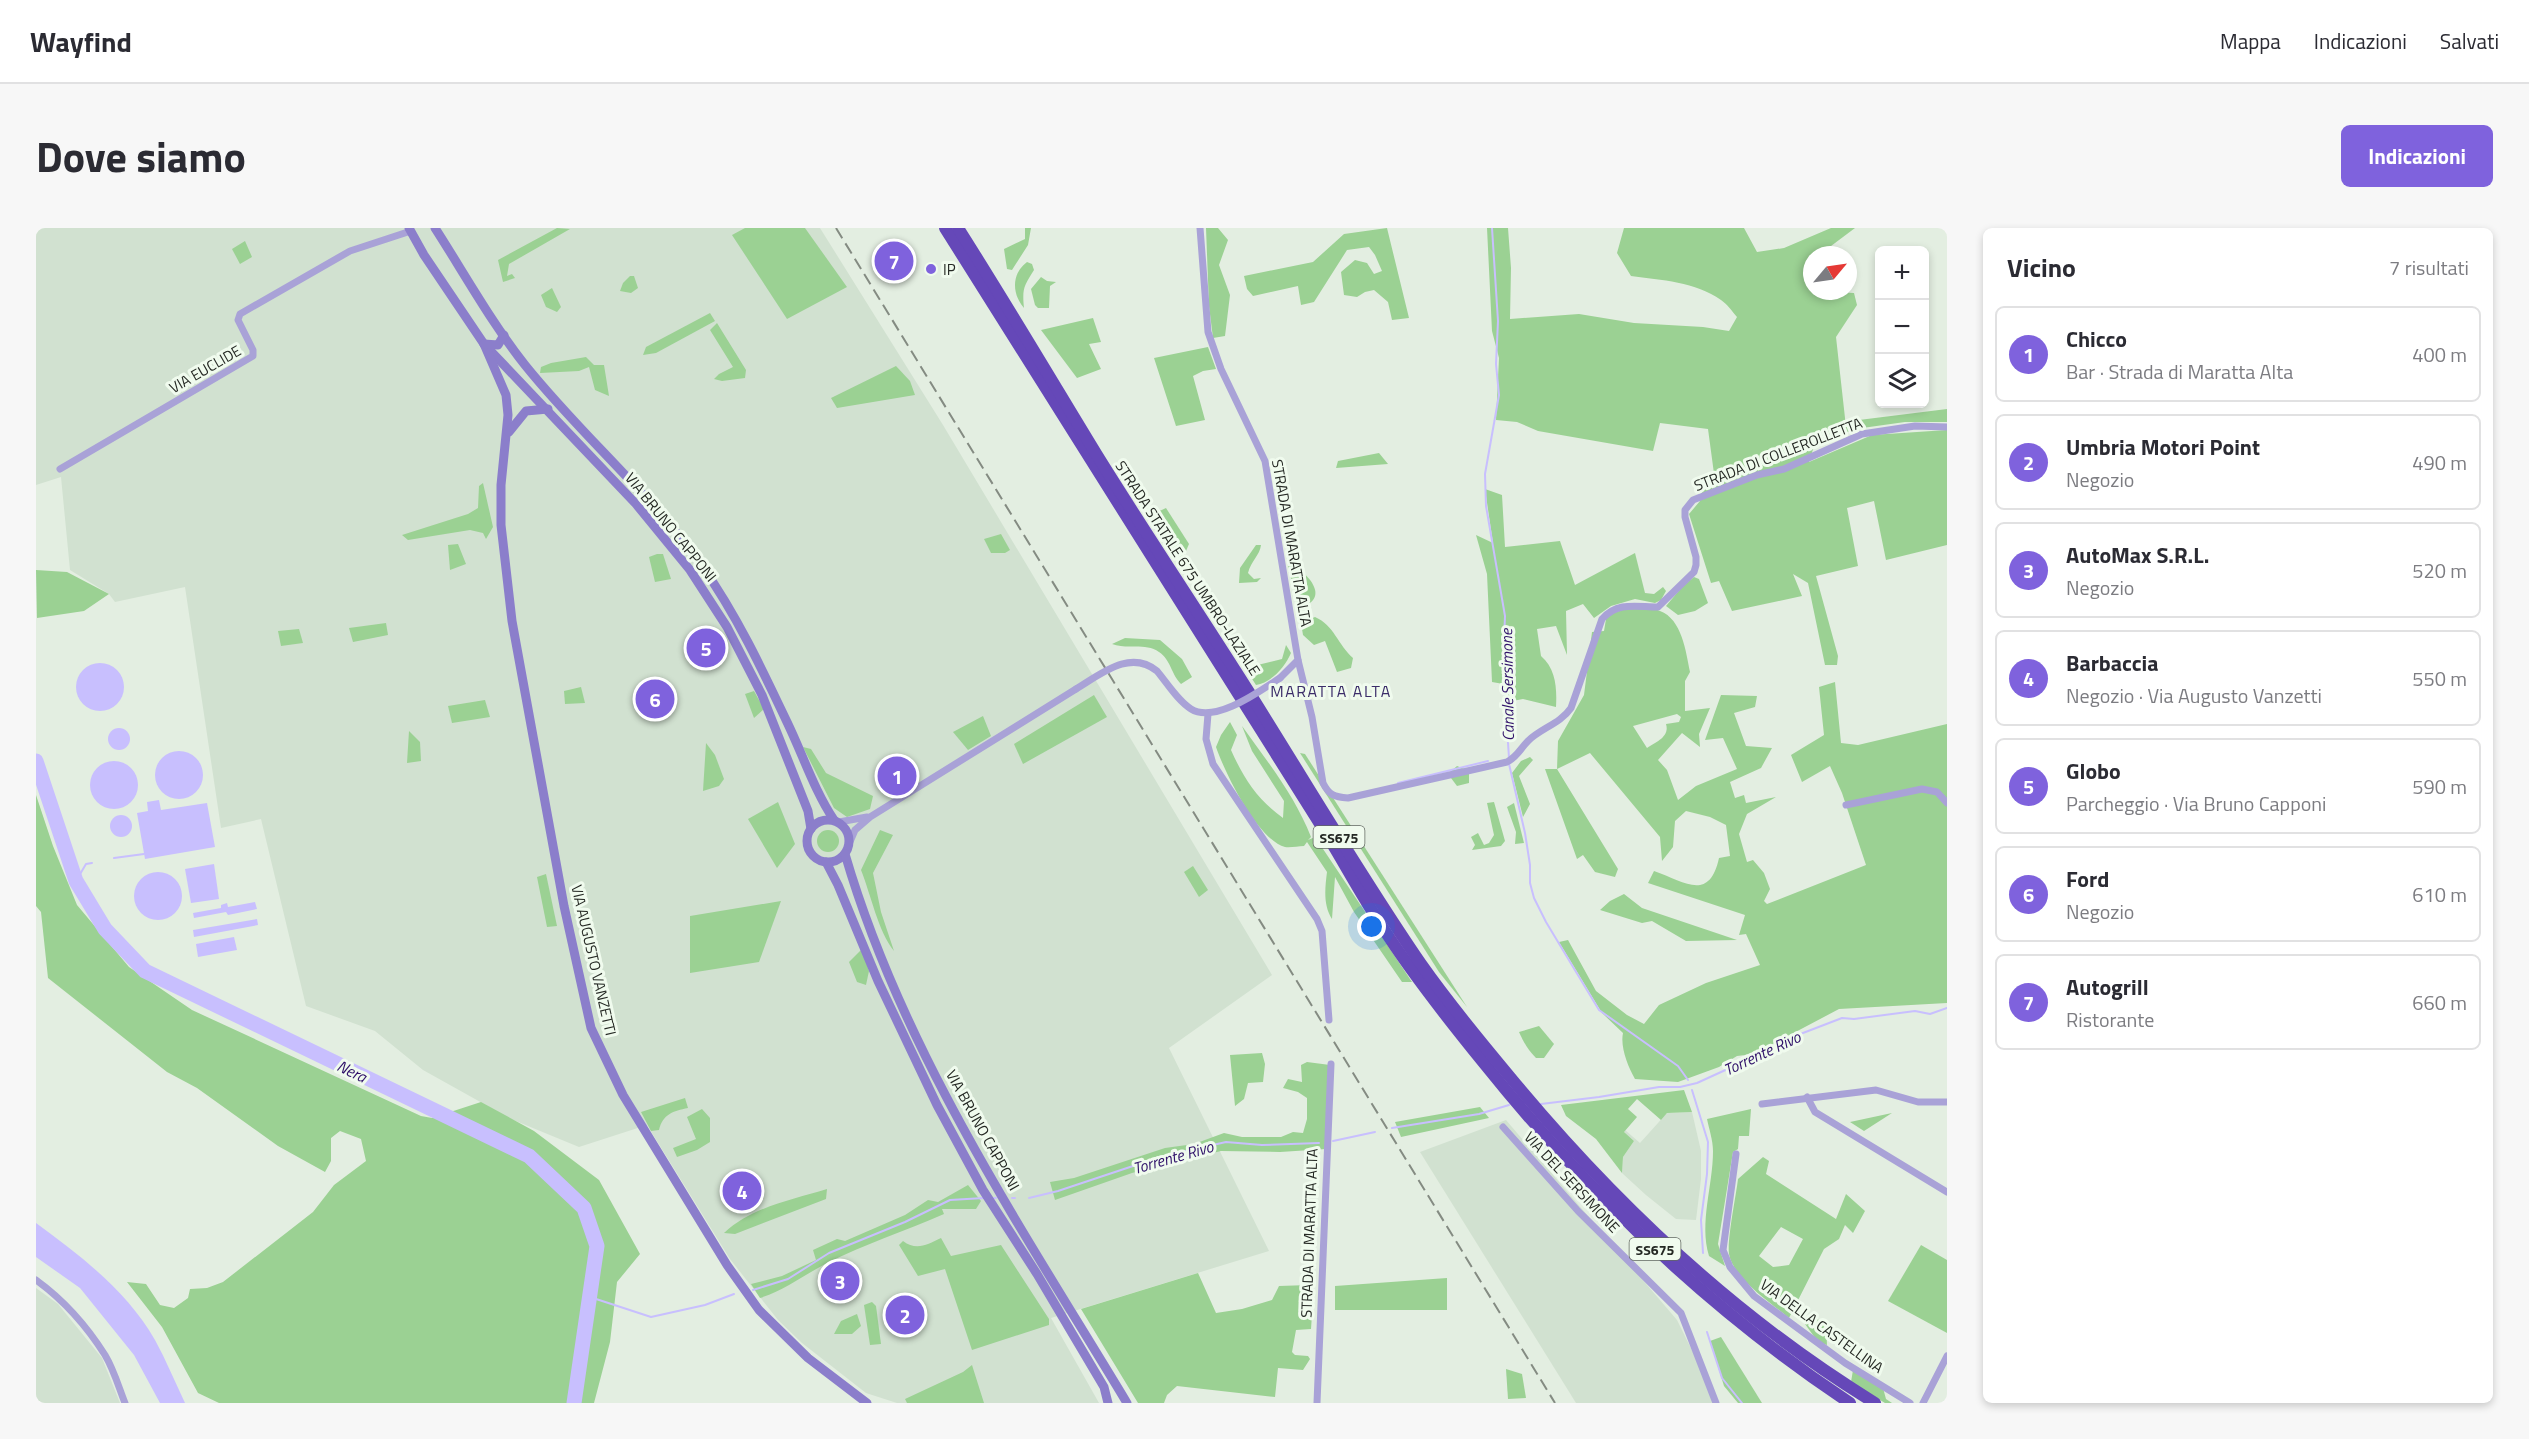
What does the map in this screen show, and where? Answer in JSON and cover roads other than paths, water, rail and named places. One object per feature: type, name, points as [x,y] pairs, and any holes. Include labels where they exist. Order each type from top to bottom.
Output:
[{"type":"highway","name":"STRADA STATALE 675 UMBRO-LAZIALE","points":[[945,228],[1327,835],[1383,928],[1457,1031],[1531,1120],[1613,1209],[1679,1271],[1763,1340],[1850,1403]]},
{"type":"highway","name":"STRADA STATALE 675 UMBRO-LAZIALE","points":[[958,228],[1032,344],[1100,460],[1332,827],[1422,965],[1465,1023],[1562,1138],[1621,1201],[1684,1259],[1770,1330],[1816,1366],[1875,1403]]},
{"type":"main road","name":"VIA BRUNO CAPPONI","points":[[435,228],[524,363],[560,406],[661,512],[703,568],[747,641],[788,722],[823,803],[836,821],[848,832],[849,844]]},
{"type":"main road","name":"VIA BRUNO CAPPONI","points":[[410,230],[424,255],[484,344],[636,504],[690,570],[728,627],[762,695],[808,811],[811,829],[808,836],[808,849],[815,858],[826,862],[878,981],[937,1105],[983,1190],[1104,1387],[1108,1403]]},
{"type":"main road","points":[[484,344],[498,345],[504,335]]},
{"type":"main road","name":"VIA AUGUSTO VANZETTI","points":[[484,344],[506,395],[508,435],[501,485],[501,525],[512,621],[564,906],[591,1028],[623,1095],[727,1265],[759,1310],[808,1358],[867,1403]]},
{"type":"main road","name":"VIA AUGUSTO VANZETTI","points":[[508,435],[526,411],[548,410]]},
{"type":"main road","points":[[811,829],[821,821],[836,821]]},
{"type":"main road","points":[[826,862],[836,861],[845,855],[849,844]]},
{"type":"main road","name":"VIA BRUNO CAPPONI","points":[[845,855],[854,887],[881,954],[945,1099],[1127,1403]]},
{"type":"street","name":"STRADA DI MARATTA ALTA","points":[[1200,228],[1208,332],[1221,369],[1265,461],[1298,660]]},
{"type":"street","name":"VIA EUCLIDE","points":[[60,469],[253,356],[253,350],[238,320],[240,314],[350,251],[410,230]]},
{"type":"street","name":"STRADA DI COLLEROLLETTA","points":[[1298,660],[1312,717],[1323,783],[1327,792],[1335,797],[1348,798],[1510,760],[1527,742],[1564,718],[1571,708],[1602,619],[1608,612],[1619,607],[1636,605],[1658,607],[1694,572],[1696,556],[1685,517],[1685,510],[1693,500],[1757,475],[1784,469],[1862,434],[1915,426],[1947,427]]},
{"type":"street","points":[[849,844],[855,830],[870,817],[1118,664],[1131,662],[1150,665],[1192,710],[1208,714],[1225,710],[1281,678],[1298,660]]},
{"type":"street","points":[[1208,714],[1206,739],[1213,764],[1317,919],[1322,931],[1329,1020]]},
{"type":"street","points":[[1846,805],[1922,789],[1937,792],[1947,803]]},
{"type":"street","points":[[836,821],[870,817]]},
{"type":"street","name":"STRADA DI MARATTA ALTA","points":[[1317,1403],[1331,1064]]},
{"type":"street","points":[[1762,1104],[1876,1090],[1918,1102],[1947,1101]]},
{"type":"street","points":[[1807,1097],[1815,1112],[1947,1192]]},
{"type":"street","name":"VIA DEL SERSIMONE","points":[[1503,1127],[1578,1211],[1681,1314],[1716,1403]]},
{"type":"street","name":"VIA DELLA CASTELLINA","points":[[1736,1154],[1723,1250],[1730,1267],[1754,1296],[1845,1363],[1910,1403]]},
{"type":"street","points":[[36,1280],[64,1301],[85,1327],[106,1357],[125,1403]]},
{"type":"street","points":[[1923,1403],[1947,1356]]},
{"type":"waterway","name":"Canale Sersimone","points":[[1492,228],[1498,321],[1496,364],[1499,395],[1485,474],[1486,506],[1505,616],[1503,665],[1509,758]]},
{"type":"waterway","name":"Nera","points":[[36,761],[76,881],[105,929],[145,971],[529,1156],[584,1208],[597,1246],[574,1403]]},
{"type":"waterway","points":[[1398,783],[1488,761]]},
{"type":"waterway","name":"Canale Sersimone","points":[[1509,764],[1525,833],[1530,883],[1534,898],[1546,922],[1599,1010],[1678,1066],[1688,1080]]},
{"type":"waterway","points":[[114,858],[144,854]]},
{"type":"waterway","points":[[76,881],[86,864],[92,863]]},
{"type":"waterway","name":"Torrente Rivo","points":[[1541,1104],[1697,1083],[1732,1067],[1750,1062],[1790,1038],[1842,1018],[1854,1019],[1915,1011],[1930,1014],[1947,1008]]},
{"type":"waterway","name":"Canale Sersimone","points":[[1692,1090],[1708,1142],[1707,1174],[1701,1220],[1703,1253]]},
{"type":"waterway","name":"Torrente Rivo","points":[[1392,1128],[1479,1114],[1509,1105]]},
{"type":"waterway","name":"Torrente Rivo","points":[[1333,1141],[1375,1132]]},
{"type":"waterway","name":"Torrente Rivo","points":[[1029,1198],[1058,1191],[1160,1157],[1226,1142],[1262,1145],[1319,1143]]},
{"type":"waterway","name":"Torrente Rivo","points":[[753,1290],[788,1279],[829,1253],[905,1222],[950,1200],[984,1198]]},
{"type":"waterway","name":"Torrente Rivo","points":[[590,1297],[651,1317],[705,1305],[734,1294]]},
{"type":"waterway","name":"Canale Sersimone","points":[[1707,1332],[1722,1378],[1742,1403]]},
{"type":"railway","points":[[836,228],[1555,1403]]},
{"type":"place","name":"Autogrill","points":[[894,261]]},
{"type":"place","name":"IP","points":[[931,269]]},
{"type":"place","name":"Globo","points":[[706,648]]},
{"type":"place","name":"Ford","points":[[655,699]]},
{"type":"place","name":"Chicco","points":[[897,776]]},
{"type":"place","name":"Barbaccia","points":[[742,1191]]},
{"type":"place","name":"AutoMax S.R.L.","points":[[840,1281]]},
{"type":"place","name":"Umbria Motori Point","points":[[905,1315]]},
{"type":"district","name":"MARATTA ALTA","points":[[1331,691]]}]
